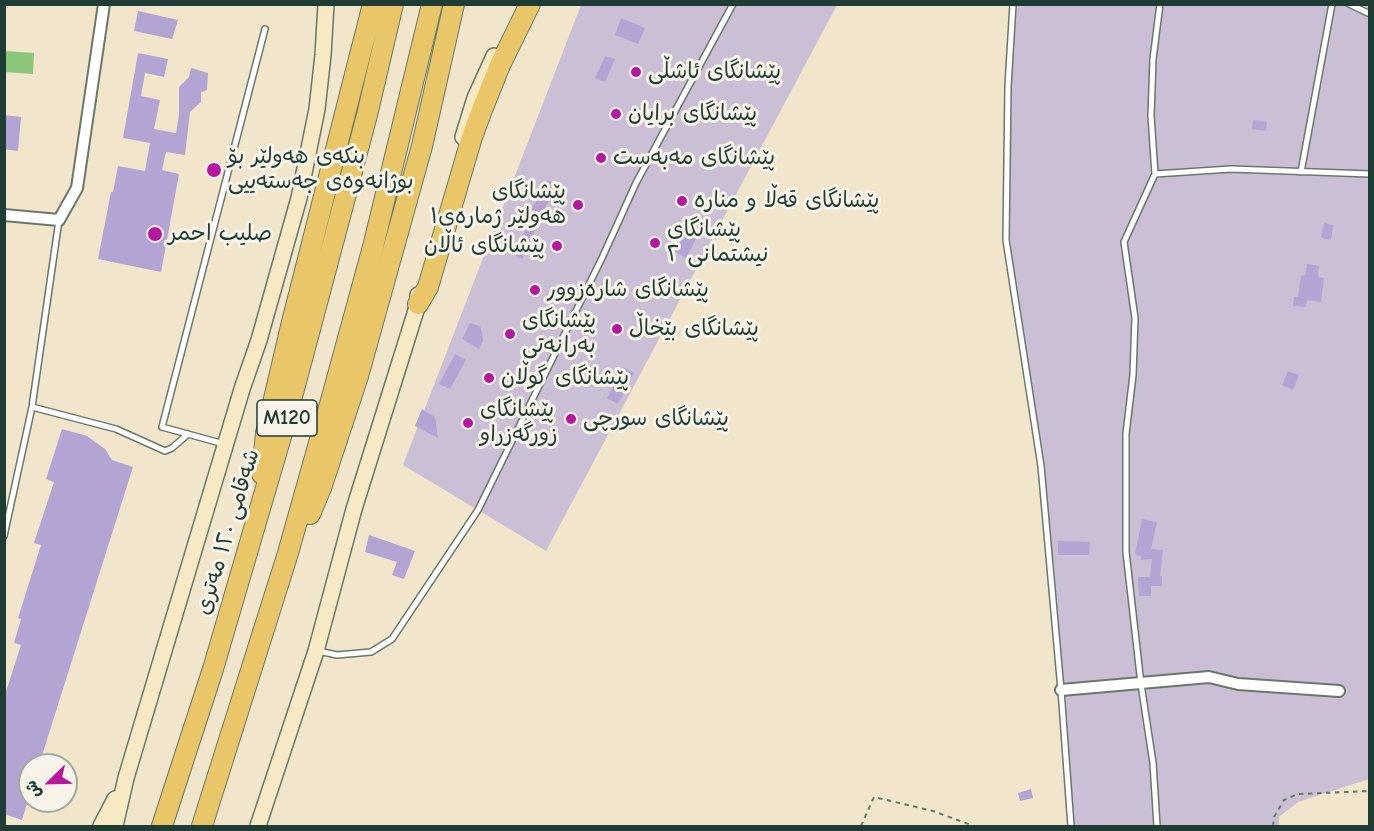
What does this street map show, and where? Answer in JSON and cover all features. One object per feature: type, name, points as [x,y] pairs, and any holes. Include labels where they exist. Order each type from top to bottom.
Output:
[{"type":"highway","points":[[262,503],[266,433],[373,4]]},
{"type":"highway","name":"شەقامی ١٢٠ مەتری","points":[[162,826],[213,669],[262,503],[367,115],[393,4]]},
{"type":"highway","name":"M120","points":[[202,826],[288,553],[373,247],[432,4]]},
{"type":"highway","points":[[422,146],[454,4]]},
{"type":"highway","points":[[288,553],[321,488],[358,376],[422,146],[468,4]]},
{"type":"highway","points":[[418,304],[428,287],[482,110],[500,65],[530,4]]},
{"type":"highway","points":[[155,826],[170,802]]},
{"type":"street","points":[[4,215],[59,220],[77,188],[104,4]]},
{"type":"street","points":[[242,389],[252,339],[298,154],[313,57],[316,4]]},
{"type":"street","points":[[115,826],[126,778],[242,389],[259,340],[299,198],[309,153],[323,55],[326,4]]},
{"type":"street","points":[[258,826],[316,651],[354,509],[418,304],[419,284],[475,98],[519,4]]},
{"type":"street","points":[[1062,690],[1209,678],[1238,684],[1339,691]]},
{"type":"street","points":[[101,826],[126,778]]},
{"type":"lane","points":[[316,651],[337,655],[371,652],[392,639],[478,510],[602,258],[636,183],[734,4]]},
{"type":"lane","points":[[1013,4],[1008,86],[1006,240],[1041,466],[1062,690],[1071,826]]},
{"type":"lane","points":[[1156,826],[1153,763],[1140,684],[1126,552],[1126,434],[1133,375],[1135,318],[1124,242],[1155,174],[1151,116],[1153,59],[1160,4]]},
{"type":"lane","points":[[1301,172],[1332,4]]},
{"type":"lane","points":[[1349,4],[1370,14]]},
{"type":"lane","points":[[225,445],[162,427],[266,29]]},
{"type":"lane","points":[[1155,174],[1231,168],[1370,174]]},
{"type":"lane","points":[[4,536],[32,407],[59,220]]},
{"type":"lane","points":[[32,407],[116,429],[165,451],[188,434]]},
{"type":"path","points":[[1273,826],[1274,817],[1284,800],[1298,794],[1370,791]]},
{"type":"path","points":[[861,826],[874,797],[933,811],[970,825]]},
{"type":"shaded area","points":[[581,5],[837,5],[546,551],[403,465]]},
{"type":"shaded area","points":[[1013,5],[1369,5],[1369,779],[1298,802],[1279,817],[1279,826],[1071,826],[1041,466],[1006,240],[1008,86]]},
{"type":"green space","points":[[4,51],[34,53],[33,74],[5,72]]},
{"type":"building","points":[[138,11],[178,20],[172,39],[134,31]]},
{"type":"building","points":[[621,18],[645,28],[638,44],[615,35]]},
{"type":"building","points":[[138,53],[168,59],[164,77],[145,73],[141,96],[160,100],[154,129],[176,133],[179,115],[179,87],[189,77],[191,68],[208,73],[207,90],[201,92],[201,102],[190,112],[185,155],[166,152],[162,170],[179,174],[161,272],[98,259],[118,166],[145,171],[150,143],[123,138]]},
{"type":"building","points":[[605,56],[615,59],[605,82],[595,78]]},
{"type":"building","points":[[4,115],[21,117],[18,151],[4,149]]},
{"type":"building","points":[[1253,120],[1267,122],[1266,131],[1252,129]]},
{"type":"building","points":[[548,180],[558,186],[536,223],[538,224],[522,259],[514,255],[534,211],[531,210]]},
{"type":"building","points":[[1324,223],[1333,225],[1331,240],[1321,238]]},
{"type":"building","points":[[686,232],[697,237],[686,258],[675,252]]},
{"type":"building","points":[[1307,264],[1319,266],[1318,277],[1324,278],[1321,302],[1307,300],[1306,307],[1293,306],[1294,297],[1298,297],[1301,275],[1305,275]]},
{"type":"building","points":[[470,323],[480,326],[483,341],[479,349],[462,339]]},
{"type":"building","points":[[455,354],[466,360],[450,389],[439,384]]},
{"type":"building","points":[[623,367],[634,373],[618,404],[607,398]]},
{"type":"building","points":[[1288,371],[1299,375],[1293,390],[1282,385]]},
{"type":"building","points":[[422,409],[435,417],[438,438],[415,426]]},
{"type":"building","points":[[62,429],[87,436],[105,449],[112,460],[133,467],[43,753],[18,753],[18,813],[24,813],[22,820],[4,814],[4,698],[21,645],[14,643],[21,619],[18,618],[41,545],[34,543],[54,482],[46,479]]},
{"type":"building","points":[[1142,519],[1157,522],[1151,549],[1163,550],[1160,576],[1162,576],[1162,586],[1151,586],[1151,596],[1139,596],[1138,577],[1150,577],[1152,559],[1141,560],[1141,556],[1135,554]]},
{"type":"building","points":[[369,535],[415,551],[404,579],[392,575],[397,562],[365,552]]},
{"type":"building","points":[[1058,541],[1090,542],[1089,555],[1058,555]]},
{"type":"building","points":[[1031,789],[1033,798],[1020,801],[1018,793]]},
{"type":"place","name":"پێشانگای ئاشڵی","points":[[636,72]]},
{"type":"place","name":"پێشانگای برایان","points":[[616,114]]},
{"type":"place","name":"پێشانگای مەبەست","points":[[601,158]]},
{"type":"place","name":"بنکەی هەولێر بۆ بوژانەوەی جەستەییی","points":[[214,170]]},
{"type":"place","name":"پێشانگای قەڵا و منارە","points":[[682,201]]},
{"type":"place","name":"پێشانگای هەولێر ژمارەی١","points":[[578,205]]},
{"type":"place","name":"صلیب احمر","points":[[155,234]]},
{"type":"place","name":"پێشانگای نیشتمانی ٢","points":[[655,243]]},
{"type":"place","name":"پێشانگای ئاڵان","points":[[557,246]]},
{"type":"place","name":"پێشانگای شارەزوور","points":[[535,290]]},
{"type":"place","name":"پێشانگای بێخاڵ","points":[[617,329]]},
{"type":"place","name":"پێشانگای بەرانەتی","points":[[510,334]]},
{"type":"place","name":"پێشانگای گوڵان","points":[[489,378]]},
{"type":"place","name":"پێشانگای سورچی","points":[[571,419]]},
{"type":"place","name":"پێشانگای زورگەزراو","points":[[468,423]]}]
